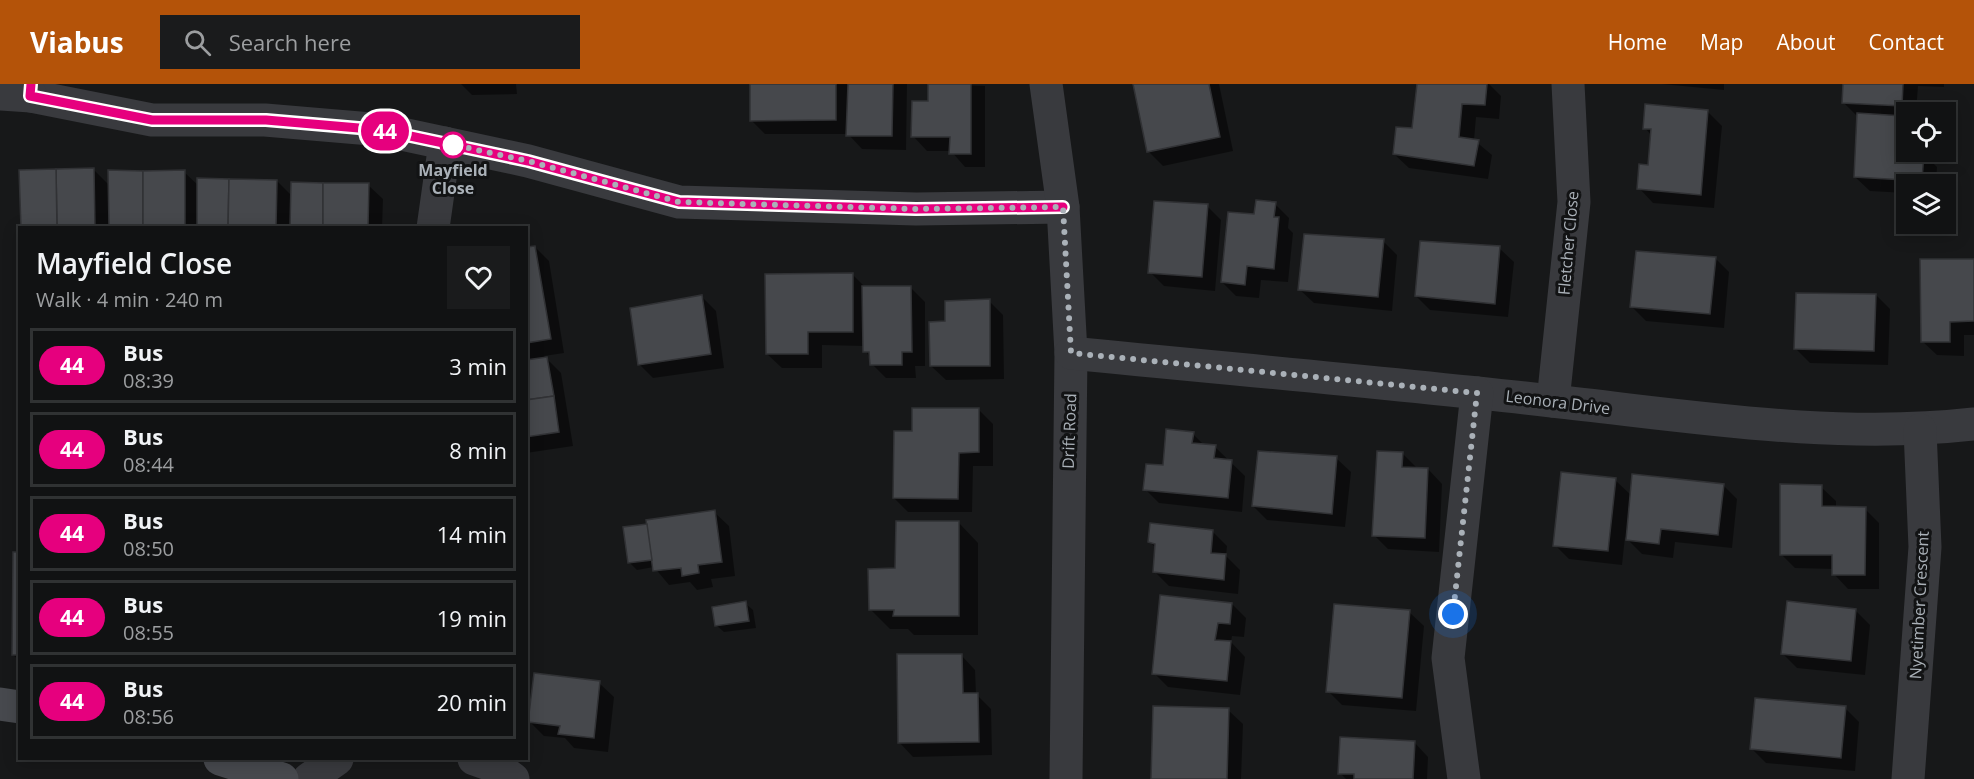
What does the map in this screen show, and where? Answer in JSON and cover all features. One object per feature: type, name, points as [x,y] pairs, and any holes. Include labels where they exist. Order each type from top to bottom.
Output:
[{"type":"street","name":"Drift Road","points":[[1046,84],[1063,207],[1071,353],[1066,779]]},
{"type":"street","name":"Fletcher Close","points":[[1553,401],[1574,202],[1568,84]]},
{"type":"street","points":[[20,91],[152,120],[266,120],[382,130],[528,161],[679,202],[916,209],[1063,207]]},
{"type":"street","points":[[433,226],[445,143]]},
{"type":"street","name":"Leonora Drive","points":[[1071,353],[1863,431],[1920,430],[1974,424]]},
{"type":"street","points":[[1464,779],[1448,658],[1477,393]]},
{"type":"street","name":"Nyetimber Crescent","points":[[1908,779],[1925,547],[1920,430]]},
{"type":"street","points":[[0,704],[18,707]]},
{"type":"street","points":[[223,760],[282,779]]},
{"type":"street","points":[[309,779],[336,760]]},
{"type":"street","points":[[477,760],[497,767],[513,779]]},
{"type":"building","points":[[750,84],[836,84],[836,120],[750,121]]},
{"type":"building","points":[[848,84],[893,84],[892,136],[846,136]]},
{"type":"building","points":[[928,84],[971,84],[971,154],[949,154],[950,137],[911,137],[912,101],[928,101]]},
{"type":"building","points":[[1133,84],[1209,84],[1220,137],[1147,152]]},
{"type":"building","points":[[1417,84],[1487,84],[1485,105],[1462,104],[1459,137],[1479,140],[1474,166],[1393,154],[1396,127],[1412,128]]},
{"type":"building","points":[[1843,84],[1903,84],[1902,102],[1896,102],[1896,106],[1842,103]]},
{"type":"building","points":[[1645,104],[1708,110],[1701,195],[1637,189],[1639,164],[1648,165],[1651,129],[1643,129]]},
{"type":"building","points":[[1857,113],[1896,116],[1896,162],[1923,162],[1922,174],[1896,174],[1896,179],[1854,177]]},
{"type":"building","points":[[94,168],[95,226],[57,226],[56,169]]},
{"type":"building","points":[[56,169],[57,226],[21,226],[19,170]]},
{"type":"building","points":[[108,170],[143,171],[143,226],[109,226]]},
{"type":"building","points":[[185,170],[185,226],[143,226],[143,171]]},
{"type":"building","points":[[197,178],[229,179],[228,226],[197,226]]},
{"type":"building","points":[[229,179],[277,180],[276,226],[228,226]]},
{"type":"building","points":[[291,182],[323,183],[323,226],[290,226]]},
{"type":"building","points":[[323,183],[369,183],[368,226],[323,226]]},
{"type":"building","points":[[1256,200],[1276,202],[1274,217],[1279,217],[1274,269],[1247,266],[1245,285],[1221,282],[1228,212],[1254,214]]},
{"type":"building","points":[[1154,201],[1208,204],[1202,277],[1148,273]]},
{"type":"building","points":[[1304,234],[1384,239],[1378,297],[1298,290]]},
{"type":"building","points":[[1420,241],[1500,246],[1495,304],[1415,296]]},
{"type":"building","points":[[535,246],[551,339],[528,343],[528,247]]},
{"type":"building","points":[[1636,251],[1716,257],[1710,314],[1630,307]]},
{"type":"building","points":[[1920,259],[1974,259],[1974,321],[1950,322],[1950,342],[1921,342]]},
{"type":"building","points":[[853,273],[853,332],[808,332],[808,354],[766,354],[765,274]]},
{"type":"building","points":[[862,286],[911,286],[912,352],[902,352],[902,365],[870,365],[869,352],[863,352]]},
{"type":"building","points":[[1796,293],[1876,294],[1874,351],[1794,349]]},
{"type":"building","points":[[702,295],[711,354],[638,365],[630,308]]},
{"type":"building","points":[[990,299],[990,366],[930,366],[929,322],[945,321],[945,301]]},
{"type":"building","points":[[547,357],[554,396],[528,400],[528,360]]},
{"type":"building","points":[[554,396],[559,432],[528,437],[528,400]]},
{"type":"building","points":[[912,408],[979,408],[979,452],[959,453],[958,499],[893,498],[894,431],[912,431]]},
{"type":"building","points":[[1166,429],[1194,432],[1192,443],[1216,445],[1214,458],[1232,460],[1228,498],[1143,490],[1146,464],[1163,465]]},
{"type":"building","points":[[1258,451],[1337,456],[1332,514],[1252,506]]},
{"type":"building","points":[[1377,451],[1403,452],[1402,467],[1428,468],[1425,538],[1372,536]]},
{"type":"building","points":[[1561,472],[1616,478],[1608,551],[1553,546]]},
{"type":"building","points":[[1632,474],[1724,484],[1718,535],[1661,529],[1659,544],[1626,540]]},
{"type":"building","points":[[1780,484],[1822,485],[1822,506],[1866,507],[1865,575],[1832,575],[1832,555],[1780,555]]},
{"type":"building","points":[[715,510],[722,562],[698,565],[699,573],[682,576],[681,568],[653,571],[646,520]]},
{"type":"building","points":[[896,521],[959,521],[959,616],[893,616],[894,610],[869,610],[868,569],[895,568]]},
{"type":"building","points":[[1150,523],[1213,530],[1211,553],[1226,554],[1224,580],[1153,572],[1155,544],[1148,542]]},
{"type":"building","points":[[647,524],[652,560],[628,563],[623,527]]},
{"type":"building","points":[[13,552],[18,552],[18,655],[12,655]]},
{"type":"building","points":[[1160,595],[1232,603],[1230,624],[1218,623],[1215,640],[1231,641],[1227,681],[1152,674]]},
{"type":"building","points":[[746,601],[749,621],[715,626],[712,607]]},
{"type":"building","points":[[1787,601],[1856,609],[1851,661],[1781,654]]},
{"type":"building","points":[[1334,604],[1410,610],[1402,698],[1326,692]]},
{"type":"building","points":[[897,654],[962,654],[963,693],[978,693],[979,742],[898,743]]},
{"type":"building","points":[[534,673],[600,681],[594,738],[558,734],[560,726],[528,722]]},
{"type":"building","points":[[1755,698],[1846,706],[1841,758],[1750,749]]},
{"type":"building","points":[[1153,706],[1229,708],[1227,779],[1151,779]]},
{"type":"building","points":[[1340,737],[1415,741],[1413,779],[1354,779],[1354,774],[1338,774]]},
{"type":"bus line","name":"44","points":[[31,84],[30,96],[152,120],[266,120],[382,130],[528,161],[679,202],[916,209],[1063,207]]},
{"type":"place","name":"Mayfield Close","points":[[453,145]]},
{"type":"route","points":[[453,145],[445,143],[528,161],[679,202],[916,209],[1063,207],[1071,353],[1477,393],[1453,614]]}]
